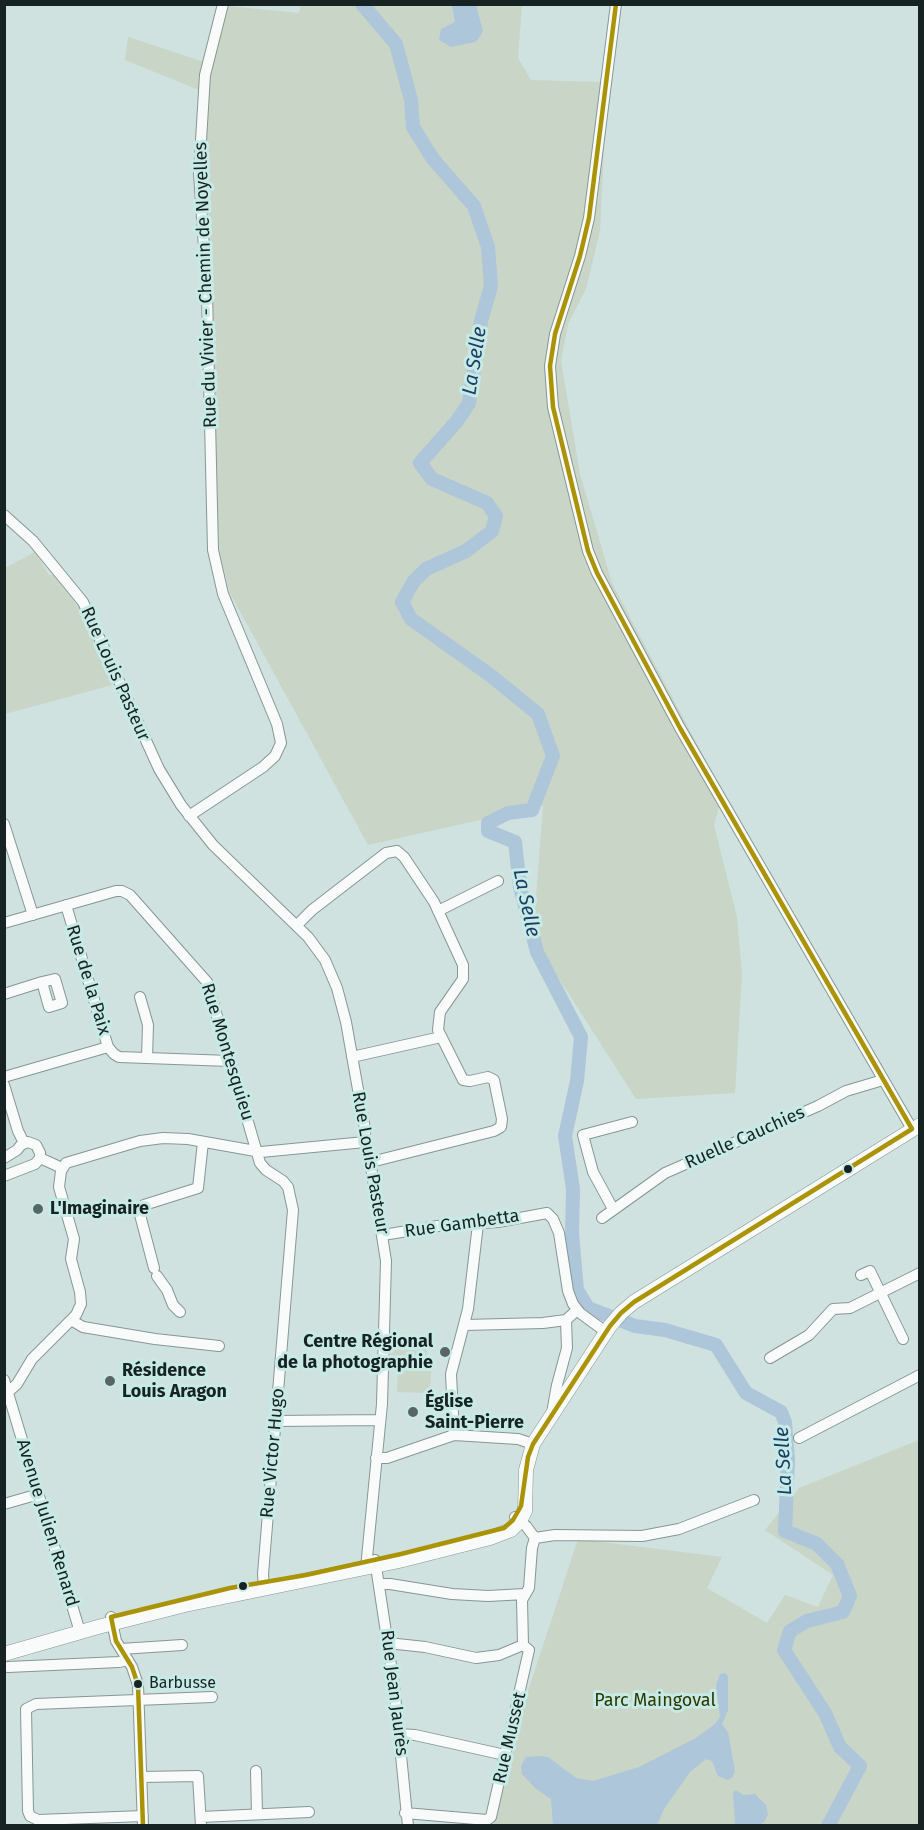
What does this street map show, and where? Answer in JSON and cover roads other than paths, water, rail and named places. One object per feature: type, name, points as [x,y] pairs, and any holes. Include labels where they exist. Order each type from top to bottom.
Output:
[{"type":"main road","points":[[4,1648],[112,1620],[497,1536],[511,1530],[525,1511],[528,1457],[533,1444],[608,1329],[624,1310],[916,1127]]},
{"type":"main road","points":[[6,1660],[79,1629]]},
{"type":"street","name":"Rue du Vivier - Chemin de Noyelles","points":[[189,816],[263,767],[277,753],[281,743],[280,734],[221,588],[214,556],[207,293],[200,173],[205,75],[223,4]]},
{"type":"street","points":[[616,4],[589,218],[577,266],[555,334],[551,358],[552,399],[588,551],[597,573],[685,738],[884,1080],[916,1127]]},
{"type":"street","name":"Rue Louis Pasteur","points":[[4,514],[33,541],[83,602],[159,769],[189,816],[213,845],[297,925],[318,949],[331,971],[343,1009],[352,1057],[383,1235],[386,1274],[371,1564]]},
{"type":"street","points":[[4,824],[33,915]]},
{"type":"street","points":[[297,925],[312,910],[376,860],[388,851],[394,850],[404,856],[438,910],[458,950],[464,972],[462,982],[439,1015],[438,1026],[441,1037],[463,1080],[493,1078],[502,1119],[501,1127],[497,1130],[370,1162]]},
{"type":"street","points":[[438,910],[498,881]]},
{"type":"street","name":"Rue Montesquieu","points":[[4,923],[116,891],[130,895],[206,979],[257,1152]]},
{"type":"street","name":"Rue de la Paix","points":[[66,905],[108,1047],[116,1056],[231,1061]]},
{"type":"street","points":[[4,994],[42,982]]},
{"type":"street","points":[[140,997],[148,1025],[147,1058]]},
{"type":"street","points":[[352,1057],[441,1037]]},
{"type":"street","points":[[4,1077],[108,1047]]},
{"type":"street","name":"Ruelle Cauchies","points":[[602,1218],[665,1173],[818,1106],[846,1091],[884,1080]]},
{"type":"street","points":[[4,1085],[21,1146],[18,1160],[28,1166]]},
{"type":"street","points":[[613,1209],[593,1172],[583,1135],[632,1122]]},
{"type":"street","points":[[8,1392],[18,1384],[32,1359],[78,1311],[81,1296],[71,1259],[74,1239],[59,1187],[62,1168],[69,1162],[145,1140],[175,1138],[257,1152],[365,1142]]},
{"type":"street","points":[[4,1158],[31,1142],[40,1151],[40,1158],[35,1164],[4,1176]]},
{"type":"street","points":[[180,1312],[173,1305],[156,1272],[139,1214],[140,1208],[144,1205],[198,1188],[203,1142]]},
{"type":"street","name":"Rue Victor Hugo","points":[[257,1152],[264,1168],[288,1187],[293,1210],[263,1586]]},
{"type":"street","points":[[40,1158],[62,1168]]},
{"type":"street","name":"Rue Gambetta","points":[[383,1235],[438,1226],[498,1222],[542,1212],[549,1214],[557,1229],[568,1291],[577,1310]]},
{"type":"street","points":[[454,1435],[451,1374],[465,1325],[478,1224]]},
{"type":"street","points":[[861,1275],[870,1271],[903,1340]]},
{"type":"street","points":[[770,1358],[809,1335],[833,1309],[850,1308],[920,1273]]},
{"type":"street","points":[[465,1325],[537,1324],[566,1320],[577,1310],[608,1329]]},
{"type":"street","points":[[71,1320],[83,1327],[155,1339],[219,1346]]},
{"type":"street","points":[[552,1413],[567,1348],[566,1320]]},
{"type":"street","points":[[799,1438],[920,1375]]},
{"type":"street","name":"Avenue Julien Renard","points":[[4,1380],[79,1629]]},
{"type":"street","points":[[276,1421],[380,1420]]},
{"type":"street","points":[[376,1458],[391,1457],[454,1435],[519,1439],[533,1444]]},
{"type":"street","points":[[4,1504],[39,1494]]},
{"type":"street","points":[[535,1538],[545,1535],[634,1537],[661,1534],[754,1500]]},
{"type":"street","points":[[518,1519],[535,1538]]},
{"type":"street","points":[[388,1643],[418,1646],[477,1658],[499,1654],[523,1645],[522,1604],[530,1585],[532,1548],[535,1538]]},
{"type":"street","name":"Rue Jean Jaurès","points":[[371,1564],[379,1584],[388,1643],[408,1826]]},
{"type":"street","points":[[379,1584],[452,1594],[488,1596],[525,1594]]},
{"type":"street","points":[[112,1620],[115,1637],[137,1681],[139,1700],[143,1821],[35,1820],[28,1814],[26,1709],[36,1704],[139,1700],[212,1697]]},
{"type":"street","name":"Rue Musset","points":[[481,1822],[491,1817],[529,1650],[523,1645]]},
{"type":"street","points":[[121,1648],[182,1646]]},
{"type":"street","points":[[6,1660],[119,1662],[128,1659]]},
{"type":"street","points":[[399,1734],[415,1735],[505,1755]]},
{"type":"street","points":[[256,1771],[257,1814]]},
{"type":"street","points":[[141,1777],[198,1776],[201,1821],[257,1814],[309,1812]]},
{"type":"street","points":[[405,1814],[481,1822]]},
{"type":"water","points":[[452,5],[476,5],[483,31],[475,42],[451,47],[439,40],[441,29],[455,22]]},
{"type":"water","points":[[725,1673],[728,1676],[728,1710],[722,1724],[728,1732],[735,1771],[732,1778],[727,1780],[718,1776],[712,1761],[706,1759],[690,1772],[664,1809],[657,1825],[553,1825],[551,1799],[536,1789],[522,1774],[521,1766],[526,1757],[548,1757],[576,1778],[593,1781],[639,1767],[696,1738],[715,1724],[720,1717],[716,1685],[720,1674]]},
{"type":"water","points":[[736,1790],[743,1795],[755,1794],[766,1805],[768,1815],[764,1822],[759,1825],[735,1825],[733,1792]]},
{"type":"waterway","name":"La Selle","points":[[362,4],[396,44],[411,100],[413,127],[433,159],[474,206],[488,247],[491,286],[481,321],[469,403],[457,421],[420,463],[432,479],[487,503],[496,516],[492,531],[466,551],[426,569],[414,581],[402,602],[411,619],[490,675],[538,714],[553,756],[532,810],[508,813],[488,823],[488,831],[515,842],[520,887],[537,952],[581,1037],[577,1081],[565,1136],[573,1189],[572,1233],[577,1290],[588,1308],[635,1326],[665,1330],[716,1345],[746,1393],[781,1412],[785,1422],[788,1460],[785,1531],[817,1544],[837,1564],[850,1596],[843,1612],[807,1621],[790,1631],[784,1650],[825,1713],[840,1747],[860,1766],[828,1826]]},
{"type":"place","name":"L'Imaginaire","points":[[38,1209]]},
{"type":"place","name":"Centre Régional de la photographie","points":[[445,1352]]},
{"type":"place","name":"Résidence Louis Aragon","points":[[110,1381]]},
{"type":"place","name":"Église Saint-Pierre","points":[[413,1412]]},
{"type":"place","name":"Barbusse","points":[[138,1684]]},
{"type":"park label","name":"Parc Maingoval","points":[[655,1701]]}]
